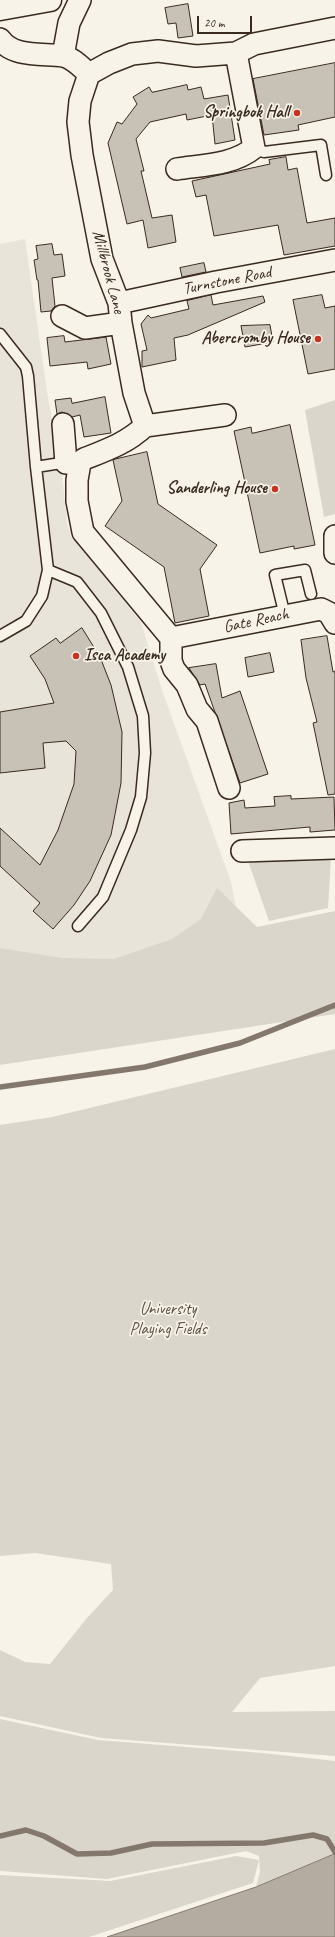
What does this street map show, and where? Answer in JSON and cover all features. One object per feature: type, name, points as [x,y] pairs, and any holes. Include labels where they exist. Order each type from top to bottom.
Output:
[{"type":"main road","points":[[0,9],[50,0]]},
{"type":"street","points":[[63,56],[69,23],[80,0]]},
{"type":"street","points":[[0,39],[10,47],[22,52],[63,56],[72,60],[89,74],[109,63],[132,54],[158,51],[196,56],[236,53],[254,44],[335,28]]},
{"type":"street","points":[[177,169],[234,160],[244,157],[254,148],[236,53]]},
{"type":"street","name":"Millbrook Lane","points":[[89,74],[80,101],[78,122],[81,148],[102,259],[120,313],[134,393],[145,426]]},
{"type":"street","name":"Turnstone Road","points":[[62,316],[86,328],[120,313],[143,299],[216,282],[335,260]]},
{"type":"street","points":[[73,463],[122,444],[133,438],[145,426],[225,415]]},
{"type":"street","points":[[63,424],[73,463],[76,480],[77,501],[83,532],[172,638],[171,661],[174,670],[187,685],[197,709],[207,721],[229,788]]},
{"type":"street","points":[[335,536],[335,554]]},
{"type":"street","name":"Gate Reach","points":[[172,638],[321,609],[333,614]]},
{"type":"street","points":[[242,851],[335,848]]},
{"type":"lane","points":[[254,148],[264,152],[321,145],[326,175]]},
{"type":"lane","points":[[0,334],[26,367],[28,376],[36,467],[48,570],[42,596],[26,621],[0,636]]},
{"type":"lane","points":[[36,467],[60,462],[73,463]]},
{"type":"lane","points":[[48,570],[77,582],[101,613],[128,667],[143,716],[145,753],[141,797],[131,830],[103,897],[78,926]]},
{"type":"lane","points":[[285,616],[275,575],[305,570],[311,594]]},
{"type":"shaded area","name":"Isca Academy","points":[[25,239],[48,398],[61,463],[67,523],[71,536],[141,622],[162,690],[231,882],[245,952],[0,1051],[0,244]]},
{"type":"shaded area","points":[[335,1854],[335,1937],[107,1937],[256,1887]]},
{"type":"green space","points":[[335,400],[335,514],[324,517],[305,410]]},
{"type":"green space","points":[[331,857],[328,908],[269,921],[248,861]]},
{"type":"green space","points":[[217,888],[257,927],[335,911],[335,1014],[0,1065],[0,948],[62,958],[114,959],[172,939],[201,919]]},
{"type":"green space","name":"University Playing Fields","points":[[335,1049],[335,1666],[260,1678],[232,1712],[335,1711],[335,1756],[101,1738],[0,1716],[0,1650],[25,1662],[50,1664],[87,1618],[113,1590],[111,1564],[35,1553],[0,1556],[0,1125],[52,1117]]},
{"type":"green space","points":[[0,1719],[98,1740],[263,1753],[335,1761],[335,1854],[256,1887],[260,1872],[259,1856],[246,1851],[107,1879],[0,1871]]},
{"type":"green space","points":[[236,1856],[259,1860],[253,1883],[89,1937],[0,1937],[0,1875],[110,1881]]},
{"type":"building","points":[[188,4],[193,36],[178,38],[176,23],[168,24],[165,8]]},
{"type":"building","name":"Springbok Hall","points":[[335,63],[335,117],[298,125],[299,130],[264,135],[253,79]]},
{"type":"building","points":[[187,85],[188,90],[201,87],[204,99],[228,95],[235,140],[215,144],[212,115],[187,120],[186,114],[150,122],[136,139],[144,171],[141,171],[152,218],[172,215],[176,242],[148,248],[143,220],[127,224],[108,143],[117,122],[122,124],[137,104],[133,97],[149,87],[152,92]]},
{"type":"building","points":[[286,157],[288,170],[297,168],[307,223],[335,218],[335,246],[284,255],[278,225],[214,236],[206,195],[196,197],[192,181],[270,164],[269,160]]},
{"type":"building","points":[[52,244],[54,255],[62,254],[65,276],[52,278],[55,306],[51,311],[41,312],[38,280],[34,260],[38,259],[36,246]]},
{"type":"building","points":[[204,263],[206,272],[182,277],[180,268]]},
{"type":"building","points":[[211,295],[213,305],[263,296],[265,302],[188,335],[174,338],[176,360],[142,367],[142,351],[147,350],[141,324],[148,315],[151,318],[189,309],[187,301]]},
{"type":"building","name":"Abercromby House","points":[[322,295],[325,308],[335,306],[335,369],[308,374],[293,300]]},
{"type":"building","points":[[270,325],[273,342],[245,347],[241,326]]},
{"type":"building","points":[[64,336],[65,342],[106,337],[111,364],[88,369],[87,362],[50,366],[47,338]]},
{"type":"building","points":[[105,397],[111,433],[84,437],[80,415],[72,417],[62,412],[57,414],[55,400],[71,398],[72,403]]},
{"type":"building","name":"Sanderling House","points":[[290,425],[315,545],[294,549],[294,546],[260,553],[234,431],[251,427],[252,433]]},
{"type":"building","points":[[147,452],[158,504],[217,545],[200,569],[209,616],[175,623],[164,567],[105,526],[122,501],[113,460]]},
{"type":"building","points":[[82,628],[100,657],[111,685],[122,732],[121,783],[111,835],[90,881],[74,905],[53,929],[33,911],[40,903],[0,866],[0,828],[40,865],[58,830],[74,784],[76,751],[66,741],[43,743],[45,768],[0,773],[0,712],[54,703],[45,679],[30,656],[56,638],[60,643]]},
{"type":"building","points":[[327,636],[333,672],[335,671],[335,794],[328,795],[313,723],[317,722],[306,678],[301,640]]},
{"type":"building","points":[[270,653],[274,672],[248,677],[245,658]]},
{"type":"building","points":[[216,664],[222,698],[240,691],[268,774],[240,783],[205,684],[200,685],[189,668]]},
{"type":"building","points":[[291,796],[291,799],[334,797],[335,830],[310,832],[310,827],[231,834],[229,803],[244,800],[245,808],[275,806],[274,797]]},
{"type":"waterway","points":[[0,1087],[145,1067],[240,1043],[335,1005]]},
{"type":"waterway","points":[[0,1836],[26,1830],[44,1836],[77,1854],[111,1853],[152,1844],[264,1843],[313,1835],[327,1839],[335,1852]]},
{"type":"place","name":"Springbok Hall","points":[[297,113]]},
{"type":"place","name":"Abercromby House","points":[[318,339]]},
{"type":"place","name":"Sanderling House","points":[[275,489]]},
{"type":"place","name":"Isca Academy","points":[[76,656]]}]
